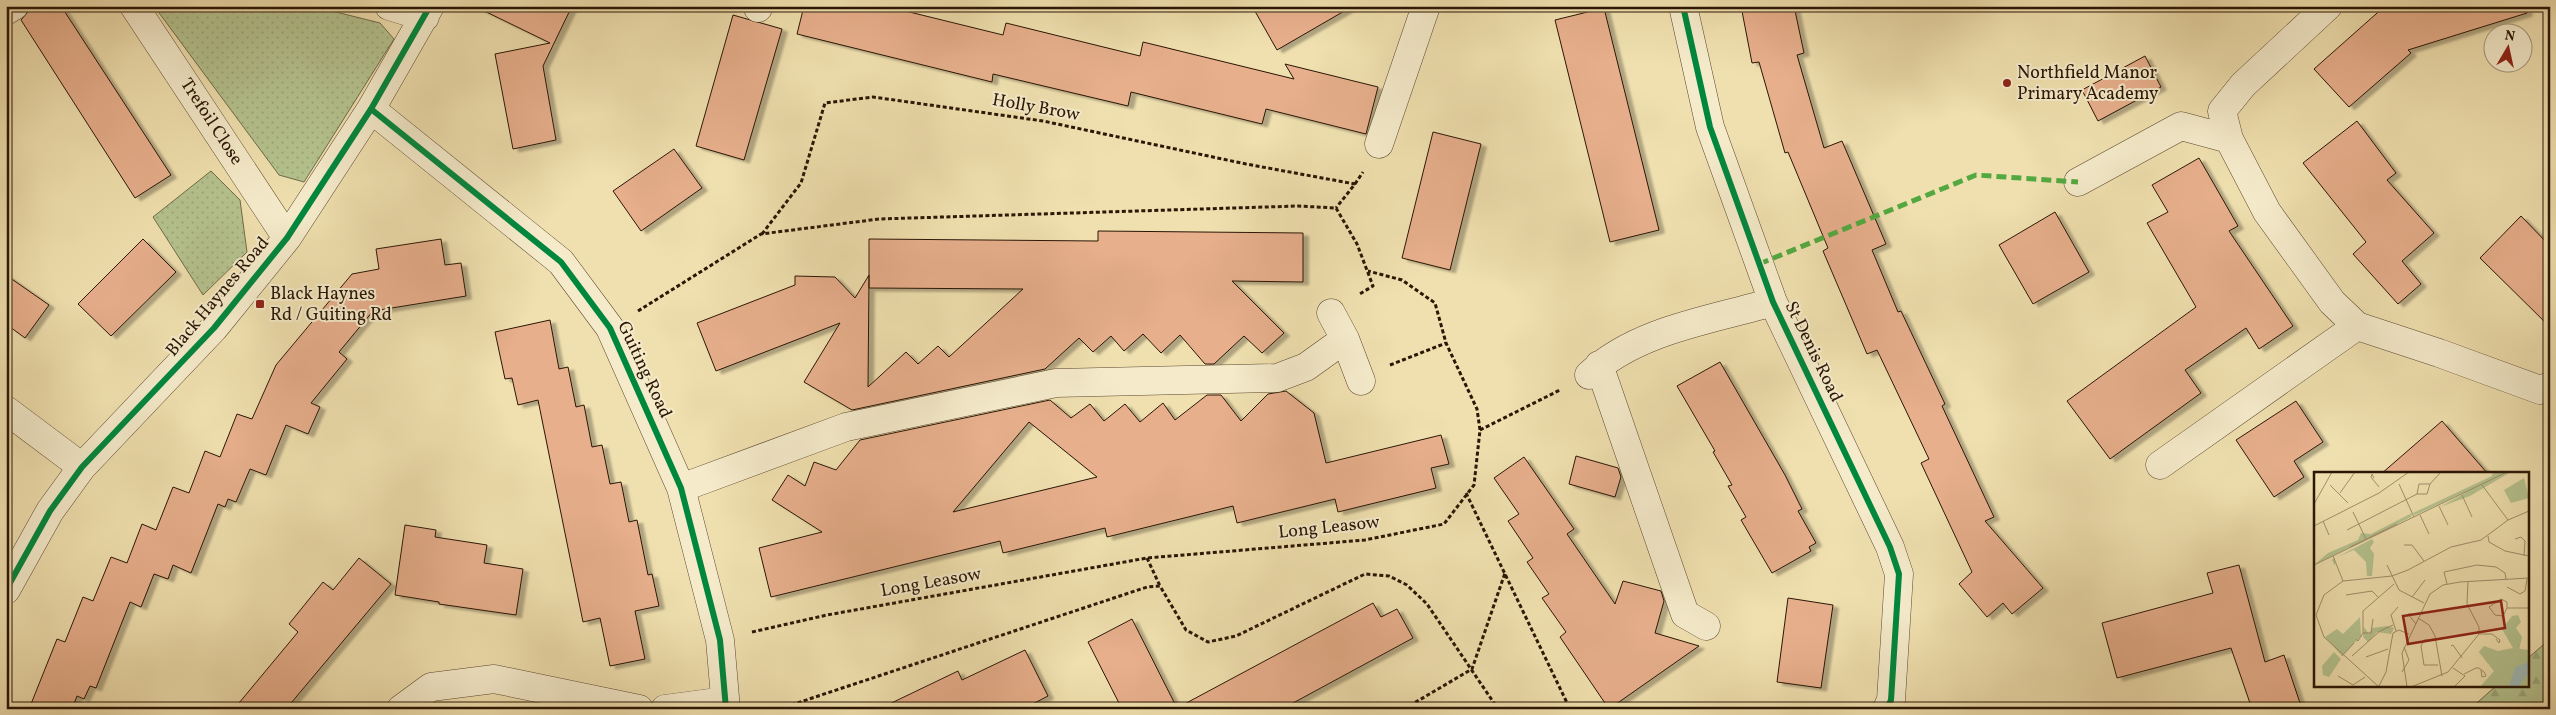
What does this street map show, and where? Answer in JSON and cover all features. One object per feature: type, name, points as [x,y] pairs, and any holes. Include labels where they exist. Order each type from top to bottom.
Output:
[{"type":"street","points":[[6,12],[14,6]]},
{"type":"street","name":"Trefoil Close","points":[[134,6],[287,238]]},
{"type":"street","points":[[389,6],[427,12]]},
{"type":"street","points":[[1379,144],[1426,6]]},
{"type":"street","name":"St Denis Road","points":[[1683,6],[1710,127],[1772,302],[1890,547],[1899,574],[1890,700],[1887,709]]},
{"type":"street","points":[[2328,6],[2243,85],[2222,111],[2229,139],[2267,212],[2332,302],[2357,326],[2439,353],[2540,390],[2550,386]]},
{"type":"street","name":"Black Haynes Road","points":[[6,590],[50,511],[82,467],[214,328],[287,238],[371,109],[427,12]]},
{"type":"street","name":"Guiting Road","points":[[371,109],[560,262],[610,328],[681,488],[720,640],[725,705]]},
{"type":"street","points":[[2078,182],[2181,126],[2229,139]]},
{"type":"street","points":[[1706,626],[1685,614],[1594,370],[1654,335],[1772,302]]},
{"type":"street","points":[[1331,313],[1345,339],[1361,380]]},
{"type":"street","points":[[2160,465],[2357,326]]},
{"type":"street","points":[[681,488],[846,427],[1056,383],[1277,378],[1306,367],[1345,339]]},
{"type":"street","points":[[6,410],[82,467]]},
{"type":"street","points":[[401,709],[430,687],[494,679],[638,709]]},
{"type":"street","points":[[666,709],[725,705]]},
{"type":"path","points":[[1361,380],[1384,368],[1446,343]]},
{"type":"path","points":[[1480,430],[1594,370]]},
{"type":"path","points":[[1466,493],[1506,572],[1570,709]]},
{"type":"path","points":[[1147,558],[1160,586],[1186,630],[1208,642],[1236,636],[1365,574],[1389,576],[1407,585],[1427,604],[1498,709]]},
{"type":"path","points":[[1404,709],[1472,669],[1506,572]]},
{"type":"path","points":[[779,709],[1147,586],[1160,586]]},
{"type":"green space","points":[[154,6],[312,6],[380,23],[394,39],[304,182],[279,175]]},
{"type":"green space","points":[[211,171],[240,200],[247,252],[203,295],[153,217]]},
{"type":"green space","points":[[2550,639],[2550,709],[2470,709],[2494,688],[2528,688],[2528,658]]},
{"type":"building","points":[[33,6],[61,6],[171,175],[135,198],[21,20]]},
{"type":"building","points":[[474,6],[572,6],[543,66],[556,140],[513,149],[495,54],[550,43]]},
{"type":"building","points":[[804,6],[885,6],[1003,35],[1006,23],[1140,56],[1143,42],[1294,79],[1285,64],[1378,87],[1366,134],[1266,109],[1262,124],[1131,92],[1128,106],[993,74],[992,82],[797,34]]},
{"type":"building","points":[[1252,6],[1353,6],[1277,50]]},
{"type":"building","points":[[1741,6],[1794,6],[1804,53],[1797,55],[1824,148],[1842,141],[1886,244],[1872,250],[1898,312],[1901,311],[1945,404],[1942,406],[1994,517],[1985,521],[2043,588],[2012,614],[2003,603],[1987,617],[1959,584],[1972,572],[1921,463],[1929,459],[1877,350],[1867,354],[1823,251],[1828,248],[1788,152],[1785,153],[1759,62],[1752,63]]},
{"type":"building","points":[[2385,6],[2526,6],[2527,13],[2498,22],[2484,22],[2484,26],[2408,50],[2411,53],[2349,107],[2314,69]]},
{"type":"building","points":[[1604,8],[1659,230],[1610,242],[1555,20]]},
{"type":"building","points":[[733,15],[782,29],[744,160],[696,146]]},
{"type":"building","points":[[2145,56],[2161,87],[2098,121],[2082,90]]},
{"type":"building","points":[[2357,121],[2396,173],[2387,180],[2434,233],[2402,261],[2421,284],[2398,304],[2353,254],[2366,242],[2303,163]]},
{"type":"building","points":[[1433,132],[1481,144],[1450,270],[1402,258]]},
{"type":"building","points":[[674,149],[702,188],[641,231],[613,191]]},
{"type":"building","points":[[2199,158],[2238,226],[2229,231],[2293,326],[2259,349],[2246,328],[2185,370],[2201,393],[2110,459],[2067,401],[2196,307],[2147,223],[2168,212],[2152,185]]},
{"type":"building","points":[[2055,212],[2089,272],[2033,304],[1999,245]]},
{"type":"building","points":[[2521,216],[2550,246],[2550,327],[2480,258]]},
{"type":"building","points":[[1098,231],[1303,233],[1303,282],[1232,281],[1284,333],[1262,353],[1244,336],[1214,364],[1205,364],[1180,335],[1161,353],[1143,334],[1124,351],[1111,336],[1093,352],[1079,338],[1045,369],[852,410],[804,382],[840,323],[716,371],[697,323],[795,285],[795,276],[835,277],[855,298],[869,275],[869,239],[1098,241]],"holes":[[[869,275],[869,288],[1023,289],[949,357],[938,346],[918,364],[906,352],[868,387]]]},
{"type":"building","points":[[143,239],[176,272],[111,336],[78,304]]},
{"type":"building","points":[[441,239],[445,265],[461,263],[466,296],[373,311],[339,352],[347,359],[311,403],[320,407],[308,434],[286,425],[266,475],[250,469],[236,502],[228,499],[225,507],[218,504],[191,573],[173,565],[168,579],[154,574],[141,607],[130,602],[96,688],[90,686],[84,699],[77,696],[72,709],[29,709],[57,639],[65,642],[83,597],[93,601],[111,557],[127,563],[142,524],[156,530],[173,487],[189,493],[205,451],[220,457],[237,414],[252,419],[276,365],[352,274],[379,269],[376,249]]},
{"type":"building","points":[[6,275],[49,305],[25,338],[6,324]]},
{"type":"building","points":[[550,320],[559,369],[568,367],[576,407],[584,405],[592,447],[602,445],[610,484],[621,482],[629,522],[637,520],[648,575],[652,574],[659,606],[635,611],[645,659],[610,666],[600,618],[583,622],[538,400],[518,405],[512,378],[505,379],[495,332]]},
{"type":"building","points":[[1720,362],[1785,475],[1802,509],[1798,511],[1816,543],[1809,547],[1811,551],[1772,573],[1741,520],[1746,517],[1728,486],[1732,485],[1713,452],[1715,451],[1677,386]]},
{"type":"building","points":[[1286,391],[1314,413],[1326,463],[1441,435],[1449,464],[1431,468],[1436,488],[1338,512],[1335,499],[1237,523],[1233,506],[1107,537],[1105,528],[1003,553],[1000,541],[771,597],[759,548],[822,532],[772,500],[788,475],[805,486],[814,462],[836,470],[860,440],[1050,400],[1071,418],[1090,404],[1104,421],[1125,404],[1140,422],[1163,403],[1175,420],[1207,395],[1221,395],[1241,421],[1268,394]],"holes":[[[1029,422],[1097,477],[953,512]]]},
{"type":"building","points":[[2296,401],[2323,442],[2294,461],[2304,477],[2274,497],[2236,440]]},
{"type":"building","points":[[2442,421],[2486,472],[2383,472]]},
{"type":"building","points":[[1576,456],[1618,468],[1621,477],[1615,497],[1569,484]]},
{"type":"building","points":[[1524,457],[1574,529],[1567,534],[1615,604],[1623,581],[1661,591],[1664,601],[1655,633],[1699,646],[1609,709],[1560,637],[1566,632],[1542,598],[1549,594],[1527,562],[1533,558],[1508,521],[1519,514],[1494,478]]},
{"type":"building","points":[[405,525],[436,530],[435,537],[487,545],[484,563],[523,569],[516,615],[439,604],[439,602],[395,595]]},
{"type":"building","points":[[359,558],[391,584],[286,709],[234,709],[298,632],[289,624],[323,582],[333,590]]},
{"type":"building","points":[[2239,565],[2265,662],[2284,655],[2302,709],[2252,709],[2231,648],[2117,678],[2102,623],[2213,593],[2207,573]]},
{"type":"building","points":[[1788,598],[1833,605],[1821,688],[1777,682]]},
{"type":"building","points":[[1373,603],[1381,617],[1397,609],[1413,638],[1282,709],[1122,709],[1088,642],[1132,619],[1177,708]]},
{"type":"building","points":[[1025,650],[1048,696],[1023,709],[879,709],[958,671],[962,680]]},
{"type":"marked path","points":[[1759,264],[1976,175],[2078,182]]},
{"type":"cycle path","points":[[6,590],[50,511],[82,467],[214,328],[287,238],[371,109],[430,6]]},
{"type":"cycle path","points":[[1683,6],[1710,127],[1773,302],[1890,547],[1899,574],[1891,700],[1887,709]]},
{"type":"cycle path","points":[[371,109],[561,262],[610,328],[681,488],[720,640],[726,709]]},
{"type":"place","name":"Northfield Manor Primary Academy","points":[[2007,83]]},
{"type":"place","name":"Black Haynes Rd / Guiting Rd","points":[[260,304]]}]
